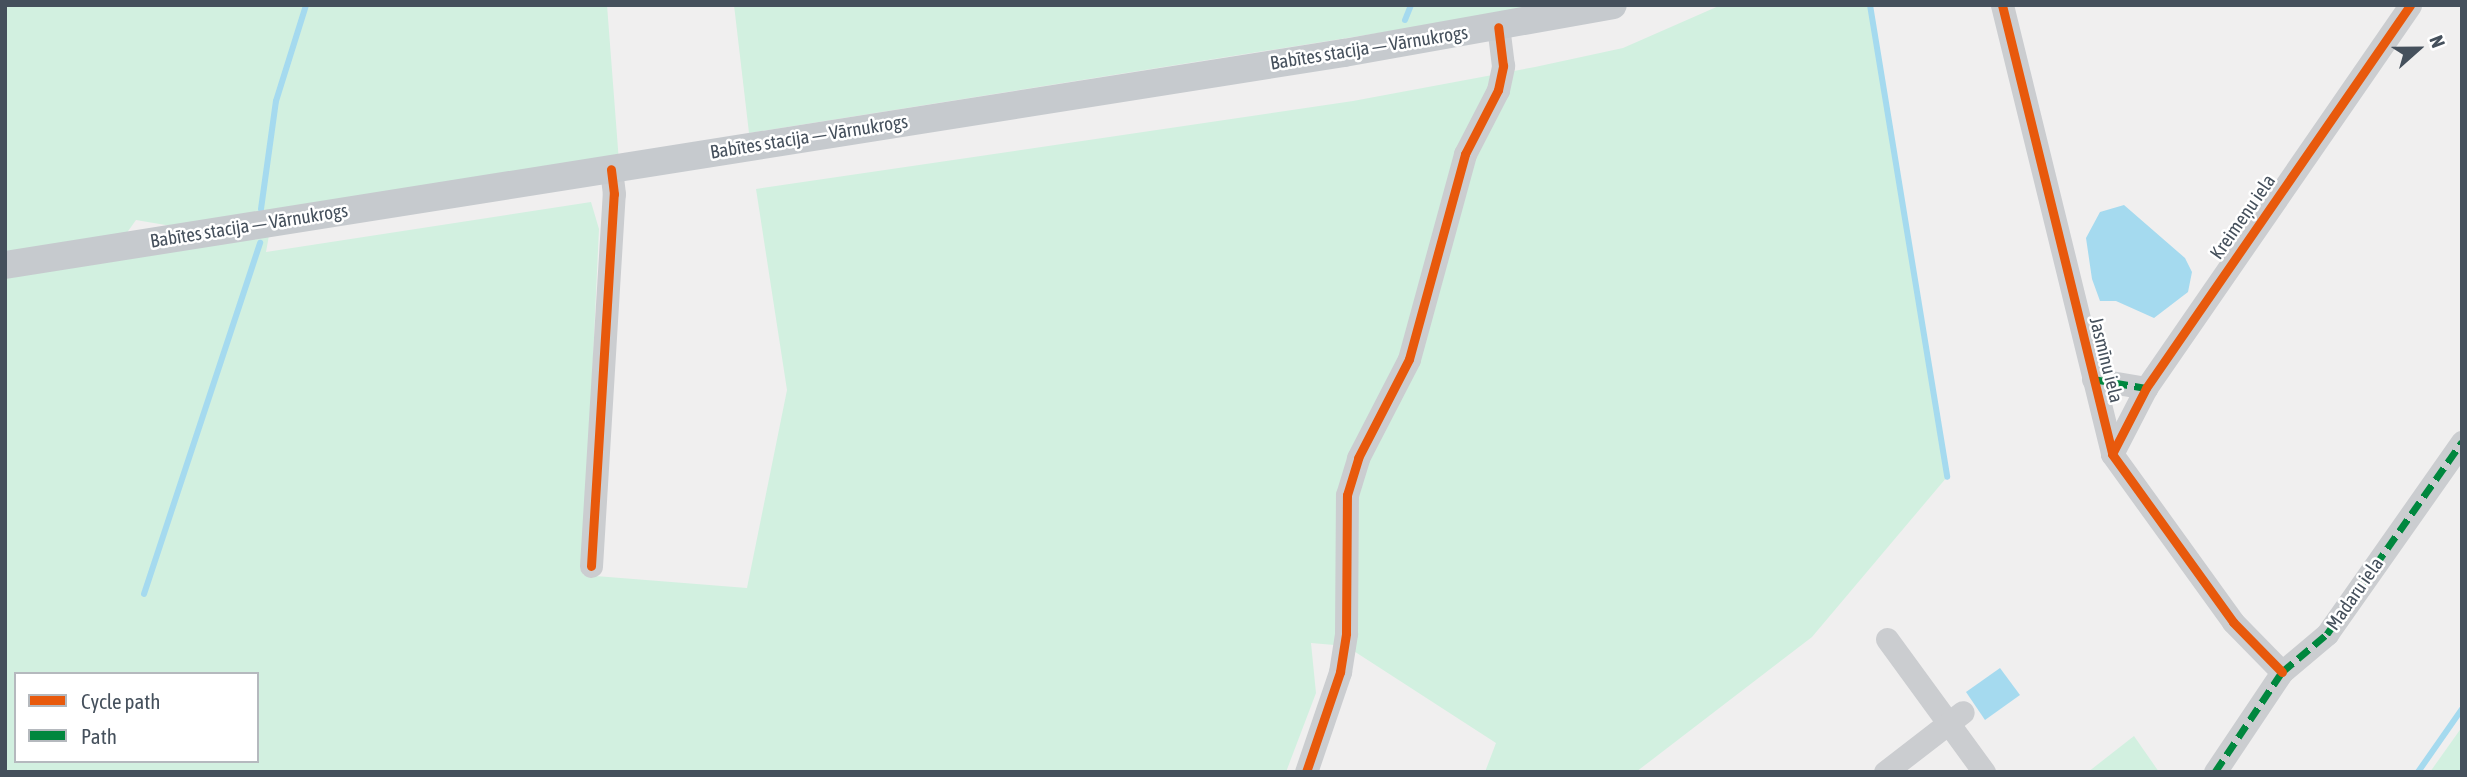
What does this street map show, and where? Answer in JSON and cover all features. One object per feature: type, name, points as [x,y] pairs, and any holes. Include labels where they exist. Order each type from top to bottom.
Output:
[{"type":"main road","name":"Babītes stacija — Vārnukrogs","points":[[5,265],[1498,27],[1612,5]]},
{"type":"street","name":"Jasmīnu iela","points":[[2002,5],[2112,454],[2233,622],[2282,673]]},
{"type":"street","name":"Kreimeņu iela","points":[[2112,454],[2146,388],[2410,5]]},
{"type":"street","points":[[1306,772],[1340,672],[1346,633],[1347,495],[1358,458],[1409,359],[1465,154],[1497,90],[1503,66],[1498,27]]},
{"type":"street","points":[[591,566],[614,194],[611,169]]},
{"type":"street","points":[[2093,379],[2146,388]]},
{"type":"street","name":"Madaru iela","points":[[2215,772],[2282,673],[2327,634],[2462,442]]},
{"type":"street","points":[[1887,639],[1955,718],[1984,772]]},
{"type":"street","points":[[1885,772],[1955,718]]},
{"type":"green space","points":[[5,5],[607,5],[619,162],[273,213],[266,252],[591,202],[599,229],[583,575],[747,588],[787,390],[756,189],[1353,101],[1535,67],[1623,48],[1721,5],[1870,5],[1947,477],[1812,637],[1636,772],[1485,772],[1496,743],[1346,646],[1311,643],[1316,693],[1286,772],[5,772],[5,278],[195,230],[136,220],[126,234],[5,252]]},
{"type":"green space","points":[[734,5],[1554,5],[749,133]]},
{"type":"green space","points":[[2462,727],[2462,772],[2430,772]]},
{"type":"green space","points":[[2134,736],[2159,772],[2088,772]]},
{"type":"water","points":[[2124,205],[2185,258],[2192,272],[2188,292],[2154,318],[2116,301],[2100,301],[2092,279],[2086,238],[2100,212]]},
{"type":"water","points":[[2000,668],[2020,695],[1985,720],[1966,692]]},
{"type":"waterway","points":[[261,209],[276,101],[306,5]]},
{"type":"waterway","points":[[1405,20],[1411,5]]},
{"type":"waterway","points":[[1870,5],[1947,477]]},
{"type":"waterway","points":[[144,594],[260,243]]},
{"type":"waterway","points":[[2418,772],[2462,709]]},
{"type":"marked path","points":[[2093,379],[2146,388]]},
{"type":"marked path","points":[[2215,772],[2282,672],[2327,634],[2462,442]]},
{"type":"cycle path","points":[[2002,5],[2112,454],[2233,622],[2282,672]]},
{"type":"cycle path","points":[[2112,454],[2146,388],[2410,5]]},
{"type":"cycle path","points":[[1306,772],[1340,672],[1346,633],[1347,495],[1358,458],[1409,359],[1465,154],[1498,90],[1503,66],[1498,27]]},
{"type":"cycle path","points":[[591,566],[614,194],[611,169]]}]
